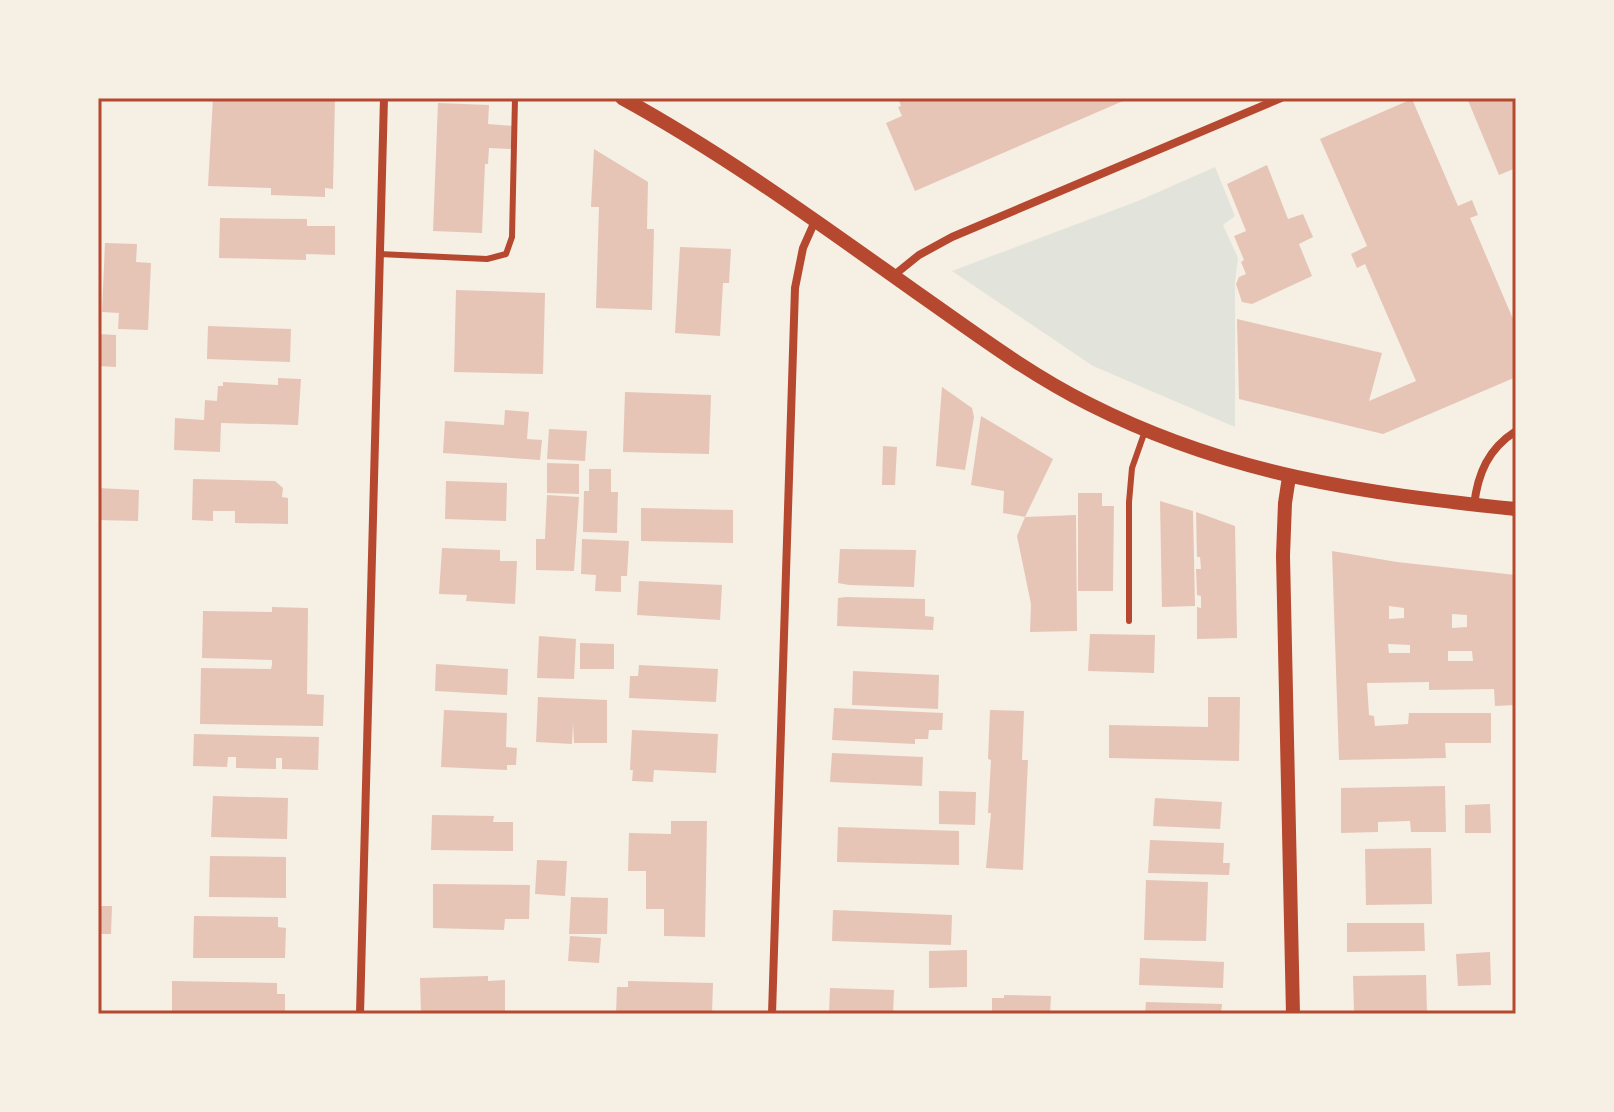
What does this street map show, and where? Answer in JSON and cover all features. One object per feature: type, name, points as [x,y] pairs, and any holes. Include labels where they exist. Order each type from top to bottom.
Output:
[{"type":"street","points":[[360,1014],[384,98]]},
{"type":"street","points":[[622,98],[716,153],[1055,386],[1145,431],[1233,462],[1289,477],[1382,494],[1516,509]]},
{"type":"street","points":[[893,276],[919,255],[952,237],[1281,98]]},
{"type":"street","points":[[772,1014],[795,288],[803,248],[815,221]]},
{"type":"street","points":[[1474,505],[1480,471],[1487,458],[1506,437],[1516,431]]},
{"type":"street","points":[[1289,477],[1283,556],[1293,1014]]},
{"type":"lane","points":[[379,254],[487,259],[506,254],[512,237],[515,98]]},
{"type":"lane","points":[[1129,621],[1129,502],[1132,468],[1145,431]]},
{"type":"shaded area","points":[[1215,167],[1235,216],[1223,225],[1238,258],[1235,282],[1235,427],[1093,366],[952,271],[1138,201]]},
{"type":"building","points":[[213,98],[335,98],[333,189],[325,188],[325,197],[271,195],[271,188],[208,186]]},
{"type":"building","points":[[898,98],[1130,98],[915,191],[886,123],[902,116]]},
{"type":"building","points":[[1467,98],[1516,98],[1516,168],[1499,175]]},
{"type":"building","points":[[1412,99],[1458,206],[1472,200],[1478,215],[1470,218],[1516,326],[1516,377],[1383,434],[1239,399],[1237,319],[1382,353],[1369,401],[1416,381],[1365,264],[1357,268],[1351,254],[1367,246],[1320,139]]},
{"type":"building","points":[[438,103],[489,105],[488,124],[514,126],[513,149],[489,148],[488,164],[485,164],[482,233],[433,231]]},
{"type":"building","points":[[594,149],[648,182],[647,229],[654,229],[652,310],[596,308],[599,207],[591,207]]},
{"type":"building","points":[[1267,165],[1288,219],[1303,214],[1313,237],[1299,244],[1312,276],[1252,304],[1242,302],[1236,284],[1239,277],[1246,274],[1234,236],[1246,231],[1227,184]]},
{"type":"building","points":[[220,218],[307,219],[307,226],[335,226],[335,255],[306,254],[306,260],[219,258]]},
{"type":"building","points":[[105,243],[137,244],[136,262],[151,263],[148,330],[118,329],[119,313],[102,312]]},
{"type":"building","points":[[680,247],[731,249],[729,283],[723,283],[720,336],[675,333]]},
{"type":"building","points":[[456,290],[545,293],[543,374],[454,372]]},
{"type":"building","points":[[208,326],[291,329],[290,362],[207,359]]},
{"type":"building","points":[[98,334],[116,335],[116,367],[98,366]]},
{"type":"building","points":[[278,378],[301,379],[298,425],[221,423],[220,452],[174,450],[175,418],[204,420],[205,400],[217,401],[218,386],[223,386],[223,382],[278,385]]},
{"type":"building","points":[[942,387],[972,408],[974,417],[965,470],[936,466]]},
{"type":"building","points":[[625,392],[711,395],[709,454],[623,452]]},
{"type":"building","points":[[505,410],[529,412],[527,439],[542,440],[540,460],[443,453],[445,421],[504,425]]},
{"type":"building","points":[[981,416],[1053,459],[1025,517],[1003,513],[1004,491],[971,485]]},
{"type":"building","points":[[549,429],[587,431],[585,461],[547,459]]},
{"type":"building","points":[[883,446],[897,447],[895,485],[882,485]]},
{"type":"building","points":[[547,463],[579,464],[579,494],[547,493]]},
{"type":"building","points":[[589,469],[611,469],[611,492],[618,492],[617,533],[583,532],[584,491],[589,491]]},
{"type":"building","points":[[193,479],[275,481],[283,488],[282,497],[288,498],[288,524],[235,523],[235,511],[213,511],[213,521],[192,520]]},
{"type":"building","points":[[446,481],[507,483],[506,521],[445,519]]},
{"type":"building","points":[[98,488],[139,490],[138,521],[98,520]]},
{"type":"building","points":[[1078,493],[1102,493],[1102,506],[1114,506],[1113,591],[1078,591]]},
{"type":"building","points":[[547,495],[579,497],[574,571],[536,570],[536,539],[545,539]]},
{"type":"building","points":[[1160,501],[1193,511],[1195,606],[1162,607]]},
{"type":"building","points":[[641,508],[733,510],[733,543],[641,541]]},
{"type":"building","points":[[1196,512],[1235,526],[1237,638],[1197,639],[1197,607],[1201,608],[1201,596],[1197,595],[1196,569],[1201,569],[1200,557],[1197,557]]},
{"type":"building","points":[[1076,515],[1077,631],[1030,632],[1031,604],[1017,536],[1025,517]]},
{"type":"building","points":[[582,539],[629,541],[627,576],[621,576],[621,592],[595,591],[596,575],[581,574]]},
{"type":"building","points":[[442,548],[500,550],[500,561],[517,561],[515,604],[466,601],[467,595],[439,594]]},
{"type":"building","points":[[840,549],[916,550],[914,587],[838,583]]},
{"type":"building","points":[[1332,551],[1397,562],[1516,575],[1516,705],[1495,706],[1494,689],[1429,690],[1429,682],[1367,683],[1369,715],[1374,716],[1375,726],[1408,724],[1409,713],[1491,713],[1491,743],[1445,743],[1446,758],[1339,760]],"holes":[[[1389,606],[1404,608],[1404,618],[1389,619]],[[1452,614],[1467,615],[1467,627],[1452,628]],[[1388,644],[1410,645],[1410,653],[1389,653]],[[1448,651],[1472,651],[1473,661],[1448,661]]]},
{"type":"building","points":[[639,581],[722,585],[720,620],[637,615]]},
{"type":"building","points":[[838,598],[925,599],[925,616],[934,617],[933,630],[837,626]]},
{"type":"building","points":[[272,607],[308,608],[307,694],[324,695],[323,726],[200,724],[201,668],[271,669],[272,665],[272,660],[202,658],[203,611],[272,612]]},
{"type":"building","points":[[1090,634],[1155,635],[1154,673],[1088,671]]},
{"type":"building","points":[[539,636],[576,639],[574,679],[537,678]]},
{"type":"building","points":[[580,643],[614,644],[614,669],[580,669]]},
{"type":"building","points":[[436,664],[508,669],[507,695],[435,691]]},
{"type":"building","points":[[639,665],[718,669],[716,702],[629,698],[630,676],[638,676]]},
{"type":"building","points":[[853,671],[939,675],[938,709],[852,705]]},
{"type":"building","points":[[538,697],[607,700],[607,743],[574,743],[573,723],[572,744],[536,742]]},
{"type":"building","points":[[1208,697],[1240,697],[1239,761],[1109,758],[1109,725],[1208,727]]},
{"type":"building","points":[[834,708],[943,713],[942,730],[929,730],[928,739],[915,739],[915,744],[832,740]]},
{"type":"building","points":[[444,710],[507,713],[506,747],[517,748],[516,765],[507,765],[507,770],[441,767]]},
{"type":"building","points":[[990,710],[1024,711],[1022,760],[1028,760],[1023,870],[986,868],[991,813],[988,813]]},
{"type":"building","points":[[632,730],[718,734],[716,773],[654,770],[653,782],[632,781]]},
{"type":"building","points":[[194,734],[319,737],[318,770],[282,769],[282,758],[276,758],[276,769],[236,768],[236,757],[228,757],[227,767],[193,766]]},
{"type":"building","points":[[832,753],[923,757],[922,786],[830,782]]},
{"type":"building","points":[[1445,786],[1446,832],[1411,832],[1410,821],[1378,822],[1378,832],[1341,833],[1341,788]]},
{"type":"building","points":[[939,791],[976,792],[975,825],[939,824]]},
{"type":"building","points":[[213,796],[288,798],[287,839],[211,837]]},
{"type":"building","points":[[1155,798],[1222,802],[1220,829],[1153,826]]},
{"type":"building","points":[[1490,804],[1491,833],[1465,833],[1465,805]]},
{"type":"building","points":[[432,815],[494,816],[493,822],[513,822],[513,851],[431,850]]},
{"type":"building","points":[[671,821],[707,821],[705,937],[664,936],[664,909],[646,909],[646,871],[628,871],[629,833],[671,834]]},
{"type":"building","points":[[838,827],[959,831],[959,865],[837,862]]},
{"type":"building","points":[[1150,840],[1224,843],[1223,863],[1230,863],[1229,875],[1148,873]]},
{"type":"building","points":[[1431,848],[1432,904],[1366,905],[1365,849]]},
{"type":"building","points":[[210,856],[286,857],[286,898],[209,897]]},
{"type":"building","points":[[537,860],[567,861],[565,896],[535,894]]},
{"type":"building","points":[[1146,880],[1208,882],[1206,941],[1144,940]]},
{"type":"building","points":[[433,884],[530,885],[529,919],[505,919],[504,930],[433,928]]},
{"type":"building","points":[[571,897],[608,898],[607,934],[569,934]]},
{"type":"building","points":[[98,906],[112,906],[111,934],[98,934]]},
{"type":"building","points":[[833,910],[952,915],[951,945],[832,941]]},
{"type":"building","points":[[194,916],[278,917],[278,927],[286,928],[285,958],[193,958]]},
{"type":"building","points":[[1347,923],[1424,923],[1425,951],[1347,952]]},
{"type":"building","points":[[570,936],[601,938],[599,963],[568,961]]},
{"type":"building","points":[[967,950],[967,987],[929,988],[929,951]]},
{"type":"building","points":[[1490,952],[1491,985],[1458,986],[1456,954]]},
{"type":"building","points":[[1140,958],[1224,962],[1223,988],[1139,985]]},
{"type":"building","points":[[1426,975],[1427,1014],[1354,1014],[1353,976]]},
{"type":"building","points":[[488,976],[488,981],[505,980],[505,1011],[421,1014],[420,978]]},
{"type":"building","points":[[172,981],[277,983],[277,994],[285,994],[285,1014],[172,1014]]},
{"type":"building","points":[[628,981],[713,983],[712,1014],[616,1014],[617,987],[628,987]]},
{"type":"building","points":[[830,988],[894,990],[893,1014],[829,1014]]},
{"type":"building","points":[[1004,995],[1051,996],[1050,1014],[992,1014],[992,998],[1004,998]]},
{"type":"building","points":[[1146,1002],[1222,1004],[1221,1014],[1145,1014]]}]
